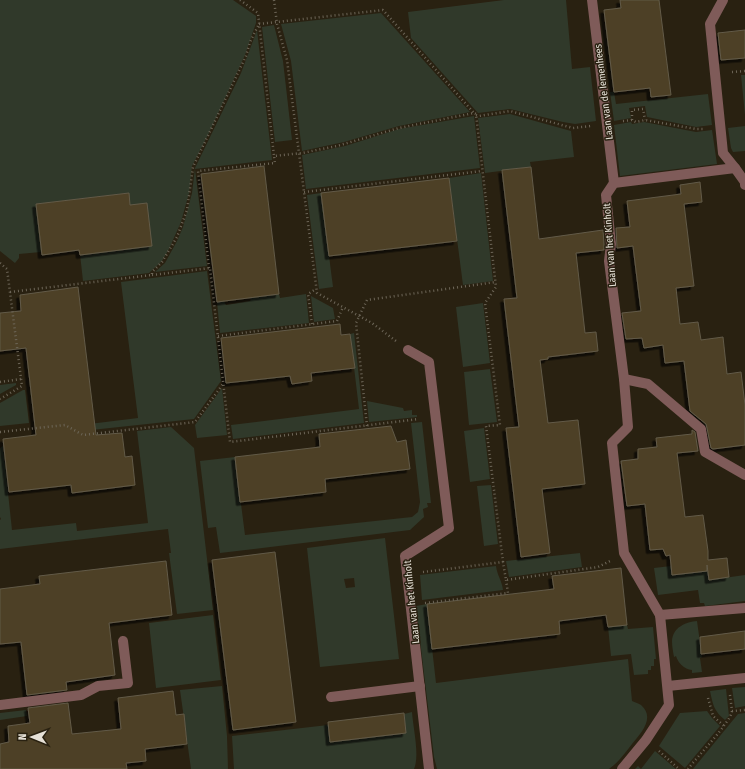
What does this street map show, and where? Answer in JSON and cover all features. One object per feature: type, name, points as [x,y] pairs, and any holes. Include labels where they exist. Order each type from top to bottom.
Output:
[{"type":"street","name":"Laan van de Iemenhees","points":[[592,0],[614,183]]},
{"type":"street","points":[[724,0],[710,24],[723,153],[745,182],[745,185]]},
{"type":"street","points":[[614,183],[735,168]]},
{"type":"street","name":"Laan van het Kinholt","points":[[614,183],[606,195],[611,244],[608,260],[624,379],[628,427],[612,443],[624,553],[660,615],[669,705],[646,740],[622,769]]},
{"type":"street","name":"Laan van het Kinholt","points":[[408,350],[428,362],[449,528],[405,556],[429,769]]},
{"type":"street","points":[[624,379],[648,384],[701,429],[705,452],[745,475]]},
{"type":"street","points":[[660,615],[745,608]]},
{"type":"street","points":[[0,705],[81,695],[98,686],[128,683],[123,641]]},
{"type":"street","points":[[668,686],[745,678]]},
{"type":"street","points":[[331,697],[420,686]]},
{"type":"path","points":[[240,0],[258,13],[275,163],[198,171],[230,442],[435,417]]},
{"type":"path","points":[[274,0],[277,22],[287,60],[317,293],[372,323],[408,350]]},
{"type":"path","points":[[259,24],[383,10],[475,114],[496,282],[496,287],[485,303],[500,425],[486,426],[508,592],[411,604]]},
{"type":"path","points":[[152,275],[152,272],[170,252],[177,237],[187,210],[193,167],[246,56],[250,42],[259,24]]},
{"type":"path","points":[[632,120],[632,110],[644,108],[645,120]]},
{"type":"path","points":[[274,156],[299,154],[337,146],[399,128],[475,114],[478,116],[510,111],[573,128],[632,120],[636,122],[645,120],[696,130],[721,127]]},
{"type":"path","points":[[304,192],[482,170]]},
{"type":"path","points":[[0,264],[7,269],[22,386],[0,399]]},
{"type":"path","points":[[10,292],[209,268]]},
{"type":"path","points":[[367,426],[356,323],[367,300],[496,282]]},
{"type":"path","points":[[312,324],[308,294],[316,288]]},
{"type":"path","points":[[218,336],[337,321],[343,307]]},
{"type":"path","points":[[0,382],[21,379]]},
{"type":"path","points":[[0,432],[65,425],[83,434],[195,422],[223,383]]},
{"type":"path","points":[[506,580],[598,567],[624,553]]},
{"type":"path","points":[[407,574],[503,562]]},
{"type":"path","points":[[688,769],[732,715],[728,680]]},
{"type":"path","points":[[707,695],[708,703],[713,716],[724,726]]},
{"type":"path","points":[[732,711],[745,710]]},
{"type":"path","points":[[646,740],[680,769]]},
{"type":"green space","points":[[0,0],[233,0],[256,16],[256,23],[245,55],[192,166],[189,193],[181,222],[162,261],[149,273],[83,281],[80,254],[152,245],[130,205],[128,193],[36,204],[41,252],[19,254],[19,258],[15,263],[0,251]]},
{"type":"green space","points":[[504,0],[566,0],[572,69],[590,67],[596,121],[575,124],[510,109],[478,113],[411,38],[408,12]]},
{"type":"green space","points":[[381,13],[470,112],[399,126],[344,142],[302,151],[291,61],[281,24]]},
{"type":"green space","points":[[274,25],[283,61],[292,140],[275,142],[262,27]]},
{"type":"green space","points":[[257,30],[272,160],[195,169],[207,266],[155,272],[165,263],[183,227],[192,193],[195,168],[241,73]]},
{"type":"green space","points":[[741,75],[745,75],[745,115]]},
{"type":"green space","points":[[610,92],[614,92],[616,104],[708,94],[712,125],[696,127],[647,117],[645,106],[629,108],[631,118],[614,121]]},
{"type":"green space","points":[[510,114],[571,131],[574,157],[530,162],[531,167],[485,173],[478,118]]},
{"type":"green space","points":[[474,116],[480,168],[306,189],[302,155],[345,146],[399,129]]},
{"type":"green space","points":[[631,122],[632,124],[644,122],[696,132],[712,130],[717,164],[620,176],[614,125]]},
{"type":"green space","points":[[745,126],[745,151],[733,152],[728,128]]},
{"type":"green space","points":[[481,173],[493,281],[463,285],[449,178]]},
{"type":"green space","points":[[321,193],[333,287],[319,289],[307,195]]},
{"type":"green space","points":[[207,271],[221,381],[194,419],[82,431],[81,425],[138,418],[121,282]]},
{"type":"green space","points":[[279,294],[280,298],[306,294],[309,323],[220,333],[217,302],[224,301],[226,305],[250,301],[251,298]]},
{"type":"green space","points":[[311,296],[333,308],[335,319],[314,322]]},
{"type":"green space","points":[[483,303],[490,363],[463,367],[456,307]]},
{"type":"green space","points":[[354,333],[364,423],[233,439],[231,425],[359,409],[350,334]]},
{"type":"green space","points":[[490,369],[497,422],[469,425],[464,372]]},
{"type":"green space","points":[[16,383],[16,385],[0,394],[0,385]]},
{"type":"green space","points":[[222,388],[227,435],[197,438],[195,425]]},
{"type":"green space","points":[[25,390],[29,423],[0,426],[0,403]]},
{"type":"green space","points":[[367,401],[403,408],[404,411],[412,410],[412,415],[417,415],[417,417],[369,422]]},
{"type":"green space","points":[[422,422],[431,503],[427,503],[428,507],[423,509],[424,517],[410,530],[220,553],[216,527],[208,528],[200,461],[235,457],[245,535],[412,517],[418,512],[420,502],[411,423]]},
{"type":"green space","points":[[171,427],[194,448],[213,610],[177,614],[169,553],[171,553],[168,529],[0,549],[0,448],[3,446],[12,530],[76,523],[77,531],[148,523],[137,431]]},
{"type":"green space","points":[[484,428],[490,479],[470,482],[464,431]]},
{"type":"green space","points":[[491,485],[498,544],[484,546],[477,486]]},
{"type":"green space","points":[[385,538],[399,659],[320,667],[307,548]],"holes":[[[354,578],[355,587],[346,588],[344,579]]]},
{"type":"green space","points":[[580,553],[582,567],[509,577],[506,561]]},
{"type":"green space","points":[[496,566],[503,590],[422,600],[420,575]]},
{"type":"green space","points":[[671,566],[690,573],[708,571],[709,580],[745,575],[745,601],[705,606],[704,603],[700,603],[698,590],[658,595],[654,568]]},
{"type":"green space","points":[[427,604],[436,683],[628,659],[632,701],[641,705],[645,710],[647,720],[645,726],[622,757],[609,769],[437,769],[434,757],[416,606]]},
{"type":"green space","points":[[213,615],[221,680],[156,688],[149,623]]},
{"type":"green space","points":[[697,621],[702,657],[700,658],[702,672],[692,673],[692,670],[684,667],[678,661],[676,656],[674,657],[672,641],[677,629],[685,624]]},
{"type":"green space","points":[[627,625],[628,629],[653,627],[656,659],[654,659],[654,666],[651,666],[651,670],[648,670],[648,674],[634,675],[631,654],[611,656],[608,627]]},
{"type":"green space","points":[[222,686],[227,736],[228,769],[191,769],[180,690]]},
{"type":"green space","points":[[745,687],[745,706],[735,708],[732,688]]},
{"type":"green space","points":[[726,689],[729,716],[725,720],[718,714],[714,707],[710,691]]},
{"type":"green space","points":[[26,710],[27,716],[0,720],[0,713]]},
{"type":"green space","points":[[707,711],[720,726],[685,768],[659,746],[680,713]]},
{"type":"green space","points":[[412,712],[416,749],[416,763],[414,769],[234,769],[232,736],[328,725],[330,742],[406,733],[404,714]]},
{"type":"green space","points":[[745,713],[745,769],[693,769],[738,714]]},
{"type":"green space","points":[[655,751],[676,769],[641,769]]},
{"type":"building","points":[[620,0],[659,0],[671,95],[651,97],[650,88],[614,92],[604,10],[621,8]]},
{"type":"building","points":[[745,30],[745,58],[721,60],[718,33]]},
{"type":"building","points":[[264,166],[279,294],[217,302],[201,174]]},
{"type":"building","points":[[531,167],[539,239],[603,230],[604,250],[576,253],[585,333],[596,332],[598,351],[548,357],[548,359],[540,360],[548,423],[578,420],[585,484],[542,489],[550,553],[521,557],[506,428],[519,427],[504,299],[517,298],[502,170]]},
{"type":"building","points":[[449,178],[457,241],[329,256],[321,193]]},
{"type":"building","points":[[700,182],[702,202],[684,204],[694,286],[676,288],[680,324],[698,322],[701,340],[723,337],[727,374],[741,372],[745,405],[745,445],[713,449],[711,448],[706,424],[690,411],[684,361],[665,363],[663,345],[644,348],[642,338],[626,339],[622,313],[641,311],[633,246],[617,248],[616,228],[630,227],[627,201],[681,194],[680,185]]},
{"type":"building","points":[[129,193],[130,205],[147,203],[152,246],[80,255],[79,250],[42,255],[36,204]]},
{"type":"building","points":[[78,287],[96,435],[122,433],[125,457],[132,456],[135,485],[72,493],[71,485],[9,492],[3,439],[36,435],[26,348],[0,351],[0,313],[21,311],[20,295]]},
{"type":"building","points":[[340,324],[341,335],[350,334],[355,368],[311,373],[312,381],[292,384],[290,376],[226,383],[221,338]]},
{"type":"building","points":[[391,426],[397,442],[406,440],[410,469],[325,479],[326,492],[240,502],[235,457],[320,447],[319,434]]},
{"type":"building","points":[[692,430],[695,432],[698,451],[677,453],[685,517],[703,515],[708,560],[727,558],[729,577],[709,580],[707,565],[707,571],[672,575],[670,555],[666,556],[663,549],[650,550],[645,504],[627,506],[621,461],[638,459],[638,449],[657,447],[656,438],[692,434]]},
{"type":"building","points":[[275,552],[296,722],[233,730],[212,560]]},
{"type":"building","points":[[166,561],[172,615],[109,623],[115,675],[66,682],[67,690],[27,695],[21,642],[0,644],[0,589],[40,584],[39,576]]},
{"type":"building","points":[[621,568],[627,625],[608,627],[606,615],[559,621],[560,634],[432,649],[427,604],[554,589],[552,576]]},
{"type":"building","points":[[745,631],[745,649],[701,654],[700,637]]},
{"type":"building","points":[[173,691],[176,715],[184,714],[187,744],[145,749],[146,761],[126,763],[127,769],[0,769],[0,744],[9,742],[8,726],[30,723],[28,708],[68,703],[72,734],[121,729],[118,698]]},
{"type":"building","points":[[404,713],[406,733],[330,742],[328,722]]}]
